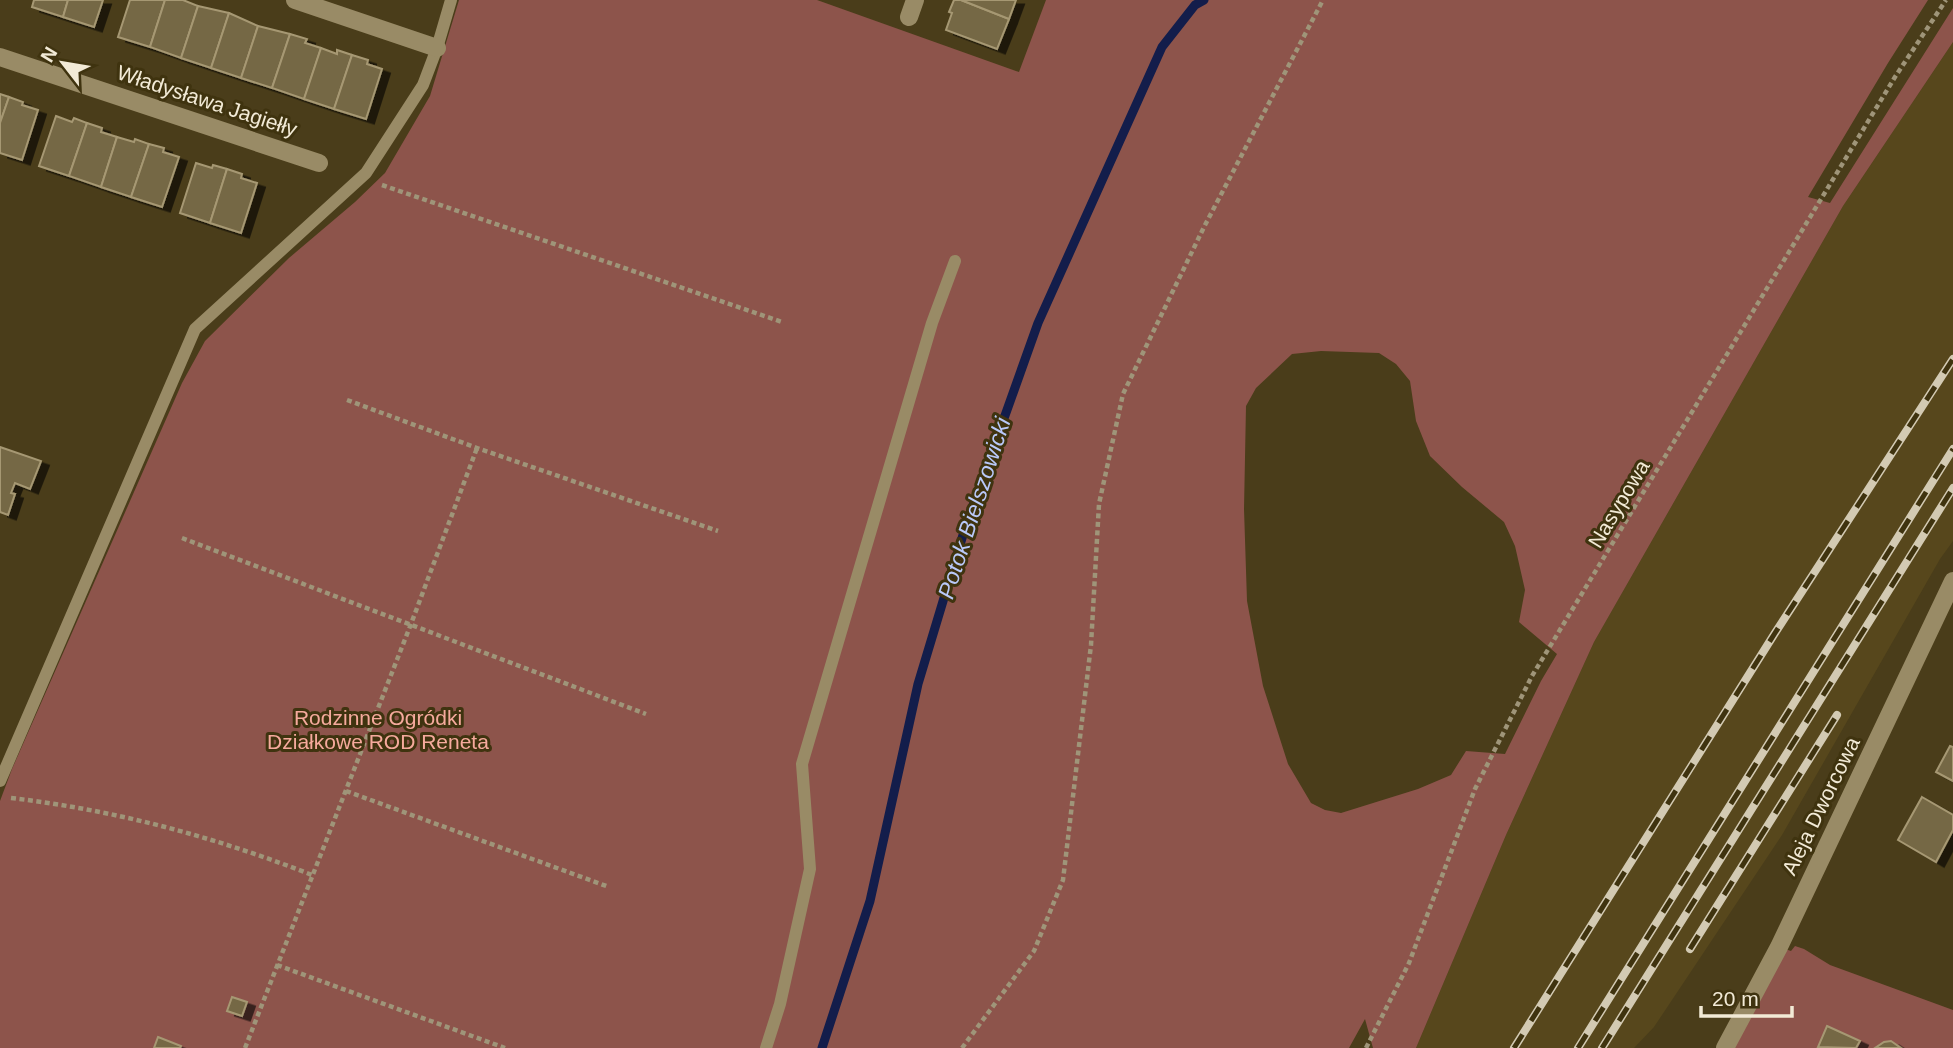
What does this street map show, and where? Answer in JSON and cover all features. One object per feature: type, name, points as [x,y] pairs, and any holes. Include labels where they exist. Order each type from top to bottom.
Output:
[{"type":"street","points":[[295,0],[437,48]]},
{"type":"street","name":"Władysława Jagiełły","points":[[0,57],[319,163]]},
{"type":"street","name":"Aleja Dworcowa","points":[[1725,1048],[1779,947],[1953,581]]},
{"type":"lane","points":[[0,781],[195,329],[366,173],[423,85],[451,0]]},
{"type":"lane","points":[[766,1048],[780,1004],[810,869],[802,764],[932,323],[955,261]]},
{"type":"path","points":[[962,1048],[1034,951],[1063,880],[1091,645],[1099,505],[1123,394],[1204,227],[1324,0]]},
{"type":"path","name":"Nasypowa","points":[[1366,1048],[1409,963],[1475,789],[1532,676],[1895,77],[1946,0]]},
{"type":"path","points":[[366,173],[378,184],[782,322]]},
{"type":"path","points":[[347,400],[718,531]]},
{"type":"path","points":[[245,1048],[477,448]]},
{"type":"path","points":[[182,538],[646,714]]},
{"type":"path","points":[[346,791],[609,887]]},
{"type":"path","points":[[0,797],[94,809],[181,830],[312,875]]},
{"type":"path","points":[[277,965],[323,984],[505,1048]]},
{"type":"shaded area","points":[[1953,42],[1953,541],[1940,559],[1782,835],[1654,1027],[1634,1048],[1416,1048],[1506,835],[1594,642],[1843,206]]},
{"type":"green space","name":"Rodzinne Ogródki Działkowe ROD Reneta","points":[[459,0],[817,0],[1019,72],[1046,0],[1928,0],[1808,197],[1830,203],[1953,8],[1953,42],[1843,206],[1594,642],[1506,835],[1416,1048],[1373,1048],[1365,1019],[1349,1048],[0,1048],[0,801],[182,383],[205,341],[289,258],[385,173],[430,96]],"holes":[[[1321,351],[1379,353],[1396,364],[1410,381],[1416,421],[1430,456],[1504,522],[1515,546],[1525,590],[1519,622],[1557,654],[1505,754],[1466,751],[1451,775],[1418,789],[1341,813],[1325,810],[1311,803],[1288,764],[1263,686],[1247,601],[1244,509],[1246,406],[1256,388],[1292,354]]]},
{"type":"green space","points":[[1795,946],[1830,965],[1953,1010],[1953,1048],[1721,1048],[1779,947],[1791,951]]},
{"type":"building","points":[[34,0],[68,0],[63,17],[32,7]]},
{"type":"building","points":[[68,0],[103,0],[94,27],[63,17]]},
{"type":"building","points":[[130,0],[165,0],[150,47],[118,37]]},
{"type":"building","points":[[165,0],[183,0],[198,6],[181,58],[150,47]]},
{"type":"building","points":[[954,0],[961,0],[1009,19],[997,49],[946,30]]},
{"type":"building","points":[[961,0],[1016,0],[1009,19]]},
{"type":"building","points":[[198,6],[229,13],[211,68],[181,58]]},
{"type":"building","points":[[229,13],[258,26],[241,78],[211,68]]},
{"type":"building","points":[[258,26],[290,34],[272,88],[241,78]]},
{"type":"building","points":[[290,34],[307,39],[305,43],[321,48],[304,99],[272,88]]},
{"type":"building","points":[[321,48],[337,54],[337,50],[352,55],[334,109],[304,99]]},
{"type":"building","points":[[352,55],[368,60],[367,64],[382,69],[366,119],[334,109]]},
{"type":"building","points":[[0,94],[9,97],[0,123]]},
{"type":"building","points":[[9,97],[38,110],[22,160],[0,153],[0,123]]},
{"type":"building","points":[[56,116],[72,122],[74,118],[87,123],[69,176],[39,166]]},
{"type":"building","points":[[87,123],[102,128],[101,132],[117,137],[101,187],[69,176]]},
{"type":"building","points":[[117,137],[149,144],[131,197],[101,187]]},
{"type":"building","points":[[149,144],[164,148],[163,152],[179,157],[162,207],[131,197]]},
{"type":"building","points":[[196,163],[227,169],[210,223],[180,213]]},
{"type":"building","points":[[227,169],[242,174],[241,178],[257,183],[241,233],[210,223]]},
{"type":"building","points":[[0,447],[41,461],[30,489],[15,483],[11,493],[15,494],[8,515],[0,512]]},
{"type":"building","points":[[1950,746],[1953,747],[1953,781],[1936,772]]},
{"type":"building","points":[[1922,797],[1953,815],[1953,830],[1936,862],[1898,840]]},
{"type":"building","points":[[232,997],[247,1002],[242,1016],[227,1011]]},
{"type":"building","points":[[1827,1026],[1860,1041],[1856,1048],[1818,1047]]},
{"type":"building","points":[[158,1037],[181,1046],[154,1048]]},
{"type":"building","points":[[1891,1041],[1901,1048],[1875,1048],[1884,1042]]},
{"type":"waterway","name":"Potok Bielszowicki","points":[[822,1048],[870,901],[918,684],[966,525],[1038,323],[1162,47],[1195,5],[1204,0]]},
{"type":"railway","points":[[1514,1048],[1775,633],[1953,359]]},
{"type":"railway","points":[[1578,1048],[1953,449]]},
{"type":"railway","points":[[1602,1048],[1953,488]]},
{"type":"railway","points":[[1690,949],[1837,715]]}]
